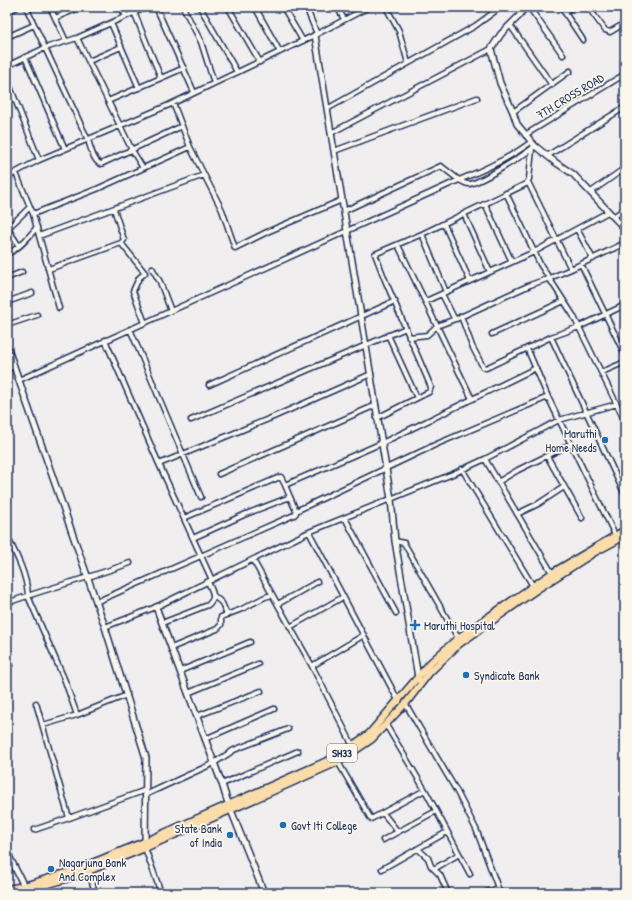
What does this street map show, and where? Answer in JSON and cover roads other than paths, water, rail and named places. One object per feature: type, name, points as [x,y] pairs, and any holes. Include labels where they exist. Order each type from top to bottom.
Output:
[{"type":"main road","name":"SH33","points":[[420,680],[431,662],[458,638],[552,573],[625,530]]},
{"type":"main road","name":"SH33","points":[[7,889],[25,888],[62,880],[89,871],[320,765],[353,746],[369,734],[402,701],[420,680],[459,644],[536,590],[589,556],[625,536]]},
{"type":"main road","name":"SH33","points":[[230,807],[338,762],[372,739],[386,725],[402,701]]},
{"type":"main road","name":"SH33","points":[[15,893],[25,888],[145,845]]},
{"type":"street","points":[[7,12],[17,7]]},
{"type":"street","points":[[26,7],[99,164],[182,126]]},
{"type":"street","points":[[50,7],[66,41]]},
{"type":"street","points":[[55,18],[81,7]]},
{"type":"street","points":[[121,7],[126,16]]},
{"type":"street","points":[[7,66],[45,48],[77,38],[147,7]]},
{"type":"street","points":[[156,7],[194,92]]},
{"type":"street","points":[[183,7],[202,42],[214,83]]},
{"type":"street","points":[[200,7],[238,72]]},
{"type":"street","points":[[228,7],[260,62]]},
{"type":"street","points":[[255,7],[280,52]]},
{"type":"street","points":[[283,7],[303,41]]},
{"type":"street","points":[[306,7],[316,34],[391,499],[395,541],[420,680]]},
{"type":"street","points":[[338,7],[344,20]]},
{"type":"street","points":[[386,7],[399,31],[408,63]]},
{"type":"street","points":[[327,109],[475,26],[501,7]]},
{"type":"street","points":[[331,134],[491,49],[501,34],[519,16],[525,7]]},
{"type":"street","points":[[529,7],[563,55]]},
{"type":"street","points":[[561,7],[583,40]]},
{"type":"street","points":[[564,12],[573,7]]},
{"type":"street","points":[[588,7],[606,30],[610,32],[625,23]]},
{"type":"street","points":[[7,178],[39,160],[172,104],[194,92],[303,41],[366,8]]},
{"type":"street","points":[[134,12],[161,78]]},
{"type":"street","points":[[111,23],[139,88]]},
{"type":"street","points":[[7,37],[34,25]]},
{"type":"street","points":[[510,25],[552,85]]},
{"type":"street","points":[[77,38],[120,127],[143,168]]},
{"type":"street","points":[[89,61],[121,47]]},
{"type":"street","points":[[491,49],[500,83],[517,124],[534,148],[573,174],[625,229]]},
{"type":"street","points":[[25,57],[65,149]]},
{"type":"street","points":[[108,102],[184,68]]},
{"type":"street","points":[[513,112],[570,71]]},
{"type":"street","name":"7TH CROSS ROAD","points":[[525,135],[625,74]]},
{"type":"street","points":[[7,79],[39,160]]},
{"type":"street","points":[[334,151],[477,98]]},
{"type":"street","points":[[172,104],[190,147],[222,210],[235,248],[267,232],[342,200]]},
{"type":"street","points":[[547,156],[625,107]]},
{"type":"street","points":[[19,380],[347,230],[477,173],[520,150],[531,142]]},
{"type":"street","points":[[33,214],[64,203],[190,147]]},
{"type":"street","points":[[344,211],[441,166],[459,180],[467,184],[477,182],[506,164],[522,157],[534,148]]},
{"type":"street","points":[[534,148],[528,182],[571,269]]},
{"type":"street","points":[[7,168],[14,174],[33,214],[59,308]]},
{"type":"street","points":[[591,192],[625,168]]},
{"type":"street","points":[[39,236],[204,175]]},
{"type":"street","points":[[377,418],[429,392],[431,388],[375,254],[444,224],[528,182]]},
{"type":"street","points":[[506,193],[540,264],[579,327],[618,404],[623,410],[625,421]]},
{"type":"street","points":[[485,204],[512,262]]},
{"type":"street","points":[[19,246],[7,229],[30,207]]},
{"type":"street","points":[[613,217],[625,208]]},
{"type":"street","points":[[49,269],[124,240],[124,236],[114,209]]},
{"type":"street","points":[[426,301],[534,252],[608,212]]},
{"type":"street","points":[[464,214],[490,272]]},
{"type":"street","points":[[444,224],[470,281]]},
{"type":"street","points":[[7,254],[12,252],[29,237],[37,227]]},
{"type":"street","points":[[577,229],[593,259]]},
{"type":"street","points":[[422,234],[455,319]]},
{"type":"street","points":[[120,242],[145,273],[139,278],[133,291],[145,323]]},
{"type":"street","points":[[409,337],[426,335],[437,326],[530,285],[571,269],[625,243]]},
{"type":"street","points":[[398,244],[472,399]]},
{"type":"street","points":[[581,264],[625,355]]},
{"type":"street","points":[[152,268],[160,282],[171,311]]},
{"type":"street","points":[[7,278],[22,272]]},
{"type":"street","points":[[7,302],[32,293]]},
{"type":"street","points":[[209,385],[395,301]]},
{"type":"street","points":[[492,334],[564,301]]},
{"type":"street","points":[[461,316],[472,346],[483,367],[486,368],[551,337],[579,327],[625,305]]},
{"type":"street","points":[[7,325],[38,315]]},
{"type":"street","points":[[191,420],[406,328]]},
{"type":"street","points":[[130,329],[201,497]]},
{"type":"street","points":[[388,335],[416,398]]},
{"type":"street","points":[[551,337],[625,495]]},
{"type":"street","points":[[105,340],[159,464],[201,555],[213,595],[213,599],[208,605],[162,623]]},
{"type":"street","points":[[8,348],[105,627],[146,758],[145,845],[161,893]]},
{"type":"street","points":[[527,348],[548,397],[616,535]]},
{"type":"street","points":[[602,372],[625,362]]},
{"type":"street","points":[[7,369],[14,366]]},
{"type":"street","points":[[284,485],[382,443],[536,368]]},
{"type":"street","points":[[159,464],[371,374]]},
{"type":"street","points":[[96,602],[294,515],[296,511],[437,444],[548,397]]},
{"type":"street","points":[[105,627],[156,607],[309,532],[485,459],[559,420],[618,404]]},
{"type":"street","points":[[219,474],[376,405]]},
{"type":"street","points":[[498,482],[571,444]]},
{"type":"street","points":[[547,456],[582,518]]},
{"type":"street","points":[[485,459],[552,573]]},
{"type":"street","points":[[462,469],[533,586]]},
{"type":"street","points":[[184,518],[280,477],[296,511]]},
{"type":"street","points":[[517,514],[538,504],[564,487]]},
{"type":"street","points":[[193,538],[246,514],[290,497]]},
{"type":"street","points":[[344,518],[396,613]]},
{"type":"street","points":[[309,532],[364,635],[456,790],[476,829],[500,893]]},
{"type":"street","points":[[7,536],[17,556],[28,596],[65,681],[77,715]]},
{"type":"street","points":[[395,541],[404,543],[458,638]]},
{"type":"street","points":[[253,560],[312,666],[353,746]]},
{"type":"street","points":[[7,603],[88,578],[130,563]]},
{"type":"street","points":[[278,604],[317,582]]},
{"type":"street","points":[[213,595],[222,603],[227,615]]},
{"type":"street","points":[[171,648],[217,629],[221,625],[221,618],[272,595]]},
{"type":"street","points":[[290,627],[343,597]]},
{"type":"street","points":[[156,607],[230,807],[264,893]]},
{"type":"street","points":[[312,666],[364,635]]},
{"type":"street","points":[[180,671],[250,642]]},
{"type":"street","points":[[7,660],[10,665]]},
{"type":"street","points":[[188,694],[258,664]]},
{"type":"street","points":[[197,716],[261,692]]},
{"type":"street","points":[[43,725],[77,715],[127,695]]},
{"type":"street","points":[[36,703],[69,818]]},
{"type":"street","points":[[205,739],[274,710]]},
{"type":"street","points":[[386,725],[425,790],[470,874]]},
{"type":"street","points":[[34,830],[146,792],[214,763],[234,750],[288,729]]},
{"type":"street","points":[[222,784],[298,751]]},
{"type":"street","points":[[338,762],[369,818],[372,819],[425,790]]},
{"type":"street","points":[[384,840],[436,811]]},
{"type":"street","points":[[382,813],[398,832]]},
{"type":"street","points":[[382,869],[448,832]]},
{"type":"street","points":[[418,849],[426,856],[434,869],[440,875],[448,893]]},
{"type":"street","points":[[7,852],[25,888]]},
{"type":"street","points":[[434,869],[459,854]]},
{"type":"street","points":[[89,871],[95,893]]},
{"type":"street","points":[[484,893],[498,888]]},
{"type":"place","name":"Maruthi Home Needs","points":[[605,440]]},
{"type":"place","name":"Maruthi Hospital","points":[[415,625]]},
{"type":"place","name":"Syndicate Bank","points":[[466,675]]},
{"type":"place","name":"Govt Iti College","points":[[283,825]]},
{"type":"place","name":"State Bank of India","points":[[230,835]]},
{"type":"place","name":"Nagarjuna Bank And Complex","points":[[51,869]]}]
